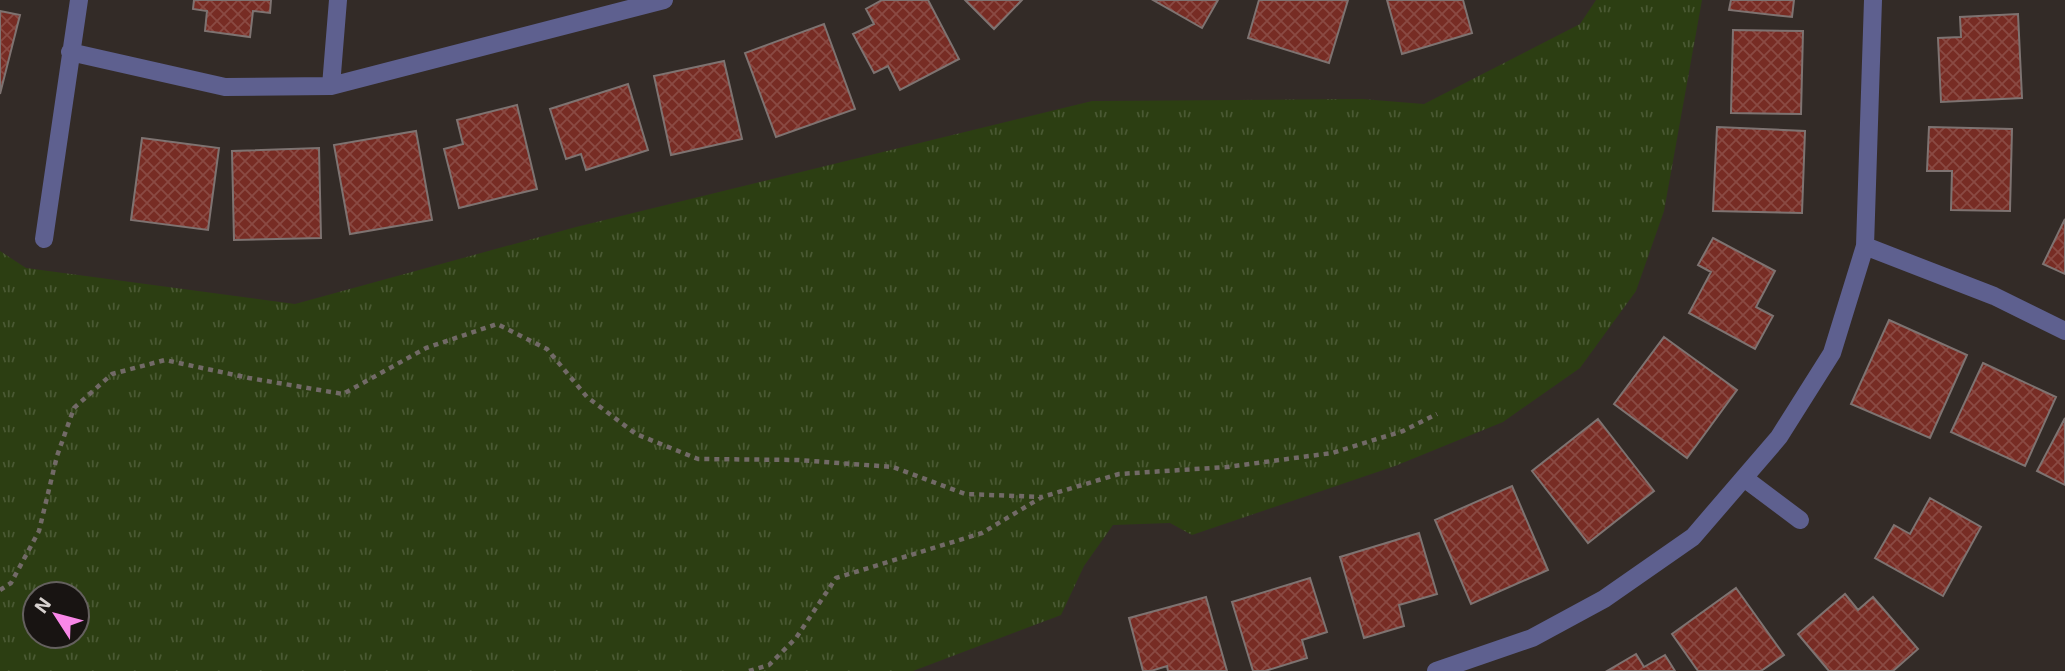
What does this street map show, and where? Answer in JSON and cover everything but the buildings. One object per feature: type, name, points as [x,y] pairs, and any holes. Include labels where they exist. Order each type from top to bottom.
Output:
[{"type":"street","points":[[44,239],[79,0]]},
{"type":"street","points":[[331,86],[338,0]]},
{"type":"street","points":[[70,52],[225,87],[331,86],[664,0]]},
{"type":"street","points":[[1436,671],[1532,638],[1604,599],[1693,537],[1779,437],[1832,353],[1866,246],[1873,0]]},
{"type":"street","points":[[1866,246],[1994,296],[2065,331]]},
{"type":"street","points":[[1744,478],[1800,520]]},
{"type":"path","points":[[0,590],[11,583],[39,531],[57,456],[74,408],[112,374],[165,360],[343,394],[426,348],[496,324],[547,349],[587,397],[636,434],[698,459],[798,460],[893,467],[965,494],[1042,497]]},
{"type":"path","points":[[749,671],[769,665],[796,638],[836,578],[982,533],[1042,497],[1119,474],[1227,467],[1332,453],[1403,431],[1437,414]]},
{"type":"green space","points":[[1596,0],[1702,0],[1664,211],[1636,291],[1580,368],[1503,422],[1395,466],[1192,535],[1170,523],[1113,525],[1084,566],[1061,615],[913,671],[0,671],[0,251],[26,268],[295,304],[576,227],[1092,101],[1362,99],[1424,104],[1580,24]]}]
